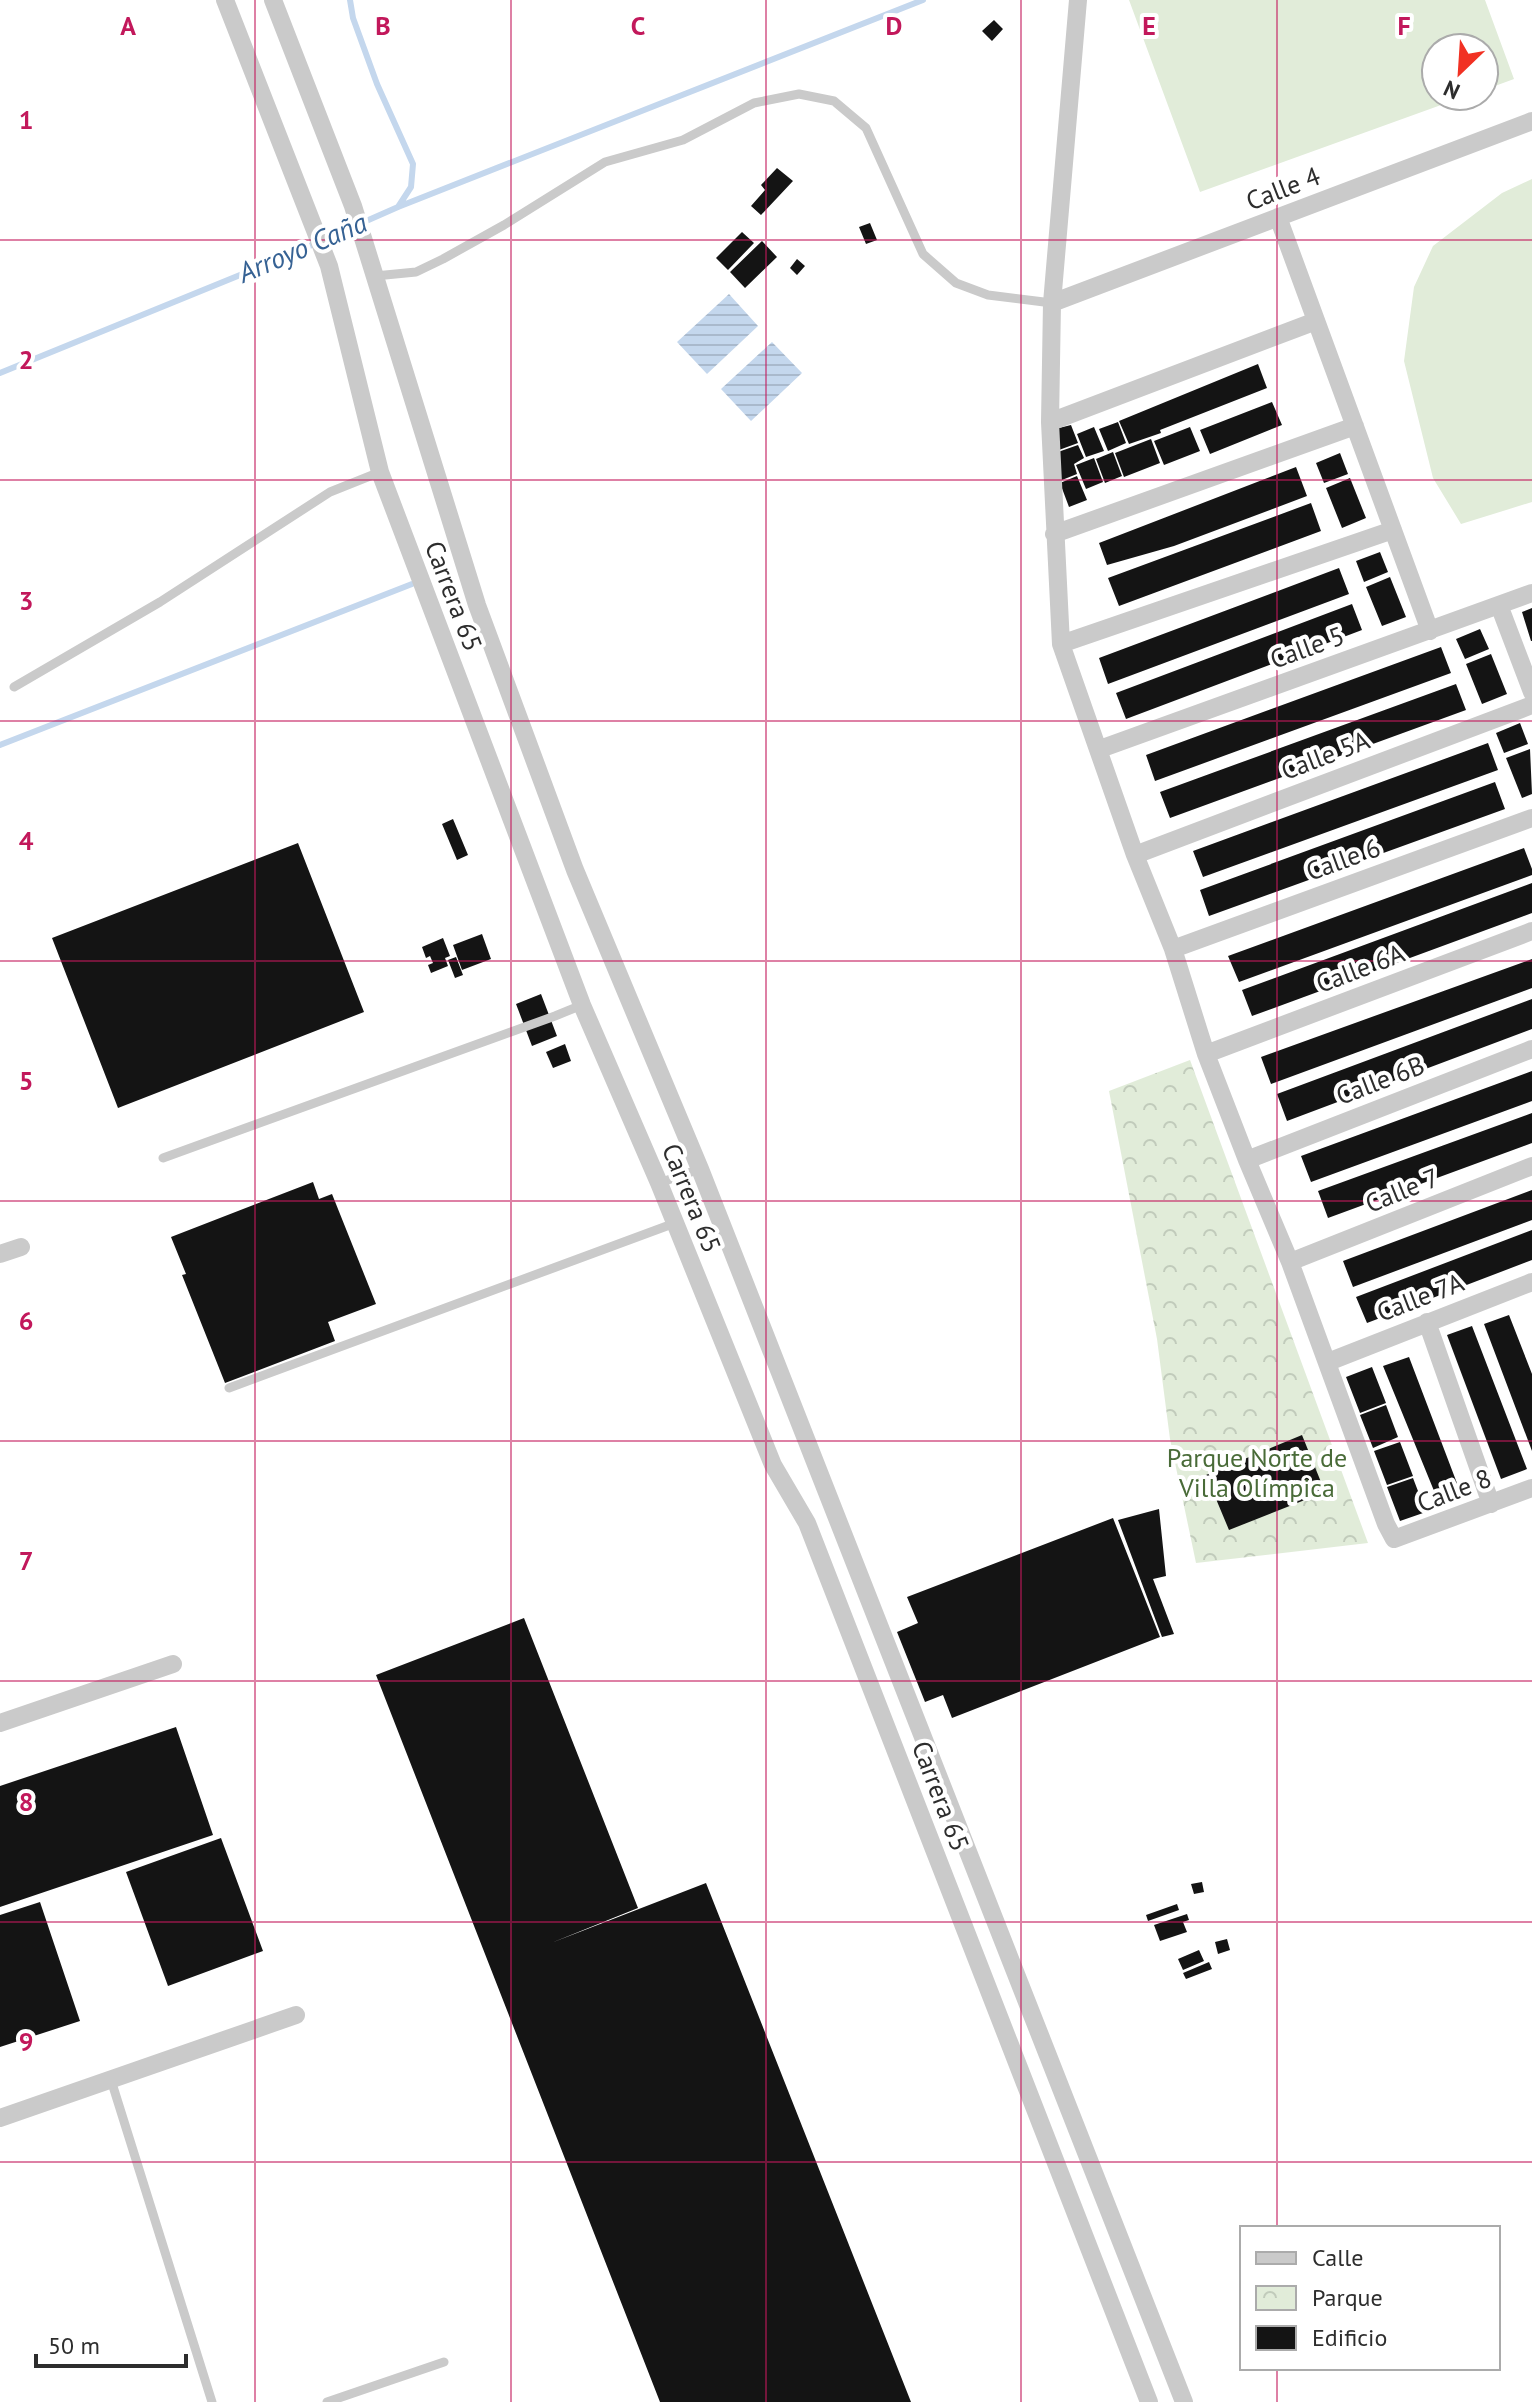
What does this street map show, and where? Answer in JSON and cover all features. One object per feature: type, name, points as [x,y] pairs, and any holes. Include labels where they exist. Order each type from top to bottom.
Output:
[{"type":"street","name":"Carrera 65","points":[[225,0],[329,266],[380,472],[582,1005],[659,1183],[773,1465],[807,1523],[1149,2402]]},
{"type":"street","name":"Carrera 65","points":[[273,0],[369,251],[477,605],[575,870],[700,1169],[1184,2402]]},
{"type":"street","points":[[1078,0],[1052,303],[1050,422],[1061,644],[1135,855],[1173,949],[1206,1054],[1328,1362]]},
{"type":"street","name":"Calle 4","points":[[1052,303],[1532,121]]},
{"type":"street","points":[[1278,217],[1430,631]]},
{"type":"street","points":[[1050,422],[1316,321]]},
{"type":"street","points":[[1054,534],[1355,426]]},
{"type":"street","points":[[1061,644],[1393,530]]},
{"type":"street","name":"Calle 5","points":[[1100,749],[1532,593]]},
{"type":"street","points":[[1499,605],[1532,692]]},
{"type":"street","name":"Calle 5A","points":[[1135,855],[1532,705]]},
{"type":"street","name":"Calle 6","points":[[1173,949],[1532,818]]},
{"type":"street","name":"Calle 6A","points":[[1206,1054],[1532,931]]},
{"type":"street","name":"Calle 6B","points":[[1247,1160],[1532,1049]]},
{"type":"street","name":"Calle 7","points":[[1290,1262],[1532,1166]]},
{"type":"street","points":[[0,1254],[21,1247]]},
{"type":"street","name":"Calle 7A","points":[[1328,1362],[1532,1283]]},
{"type":"street","points":[[1427,1322],[1491,1504]]},
{"type":"street","name":"Calle 8","points":[[1328,1362],[1394,1539],[1532,1488]]},
{"type":"street","points":[[0,1723],[173,1664]]},
{"type":"street","points":[[0,2118],[296,2015]]},
{"type":"lane","points":[[375,276],[416,272],[443,259],[605,162],[683,140],[754,103],[799,94],[834,101],[866,128],[923,254],[956,283],[988,295],[1052,303]]},
{"type":"lane","points":[[14,687],[160,602],[330,492],[380,472]]},
{"type":"lane","points":[[163,1158],[582,1005]]},
{"type":"lane","points":[[659,1183],[700,1169]]},
{"type":"lane","points":[[229,1388],[675,1223]]},
{"type":"lane","points":[[111,2080],[212,2402]]},
{"type":"lane","points":[[327,2402],[444,2362]]},
{"type":"green space","points":[[1129,0],[1485,0],[1497,32],[1420,32],[1422,112],[1200,192]]},
{"type":"green space","points":[[1500,41],[1514,79],[1500,84]]},
{"type":"green space","points":[[1532,179],[1532,502],[1461,524],[1433,478],[1404,361],[1414,287],[1433,246],[1502,193]]},
{"type":"green space","name":"Parque Norte de Villa Olímpica","points":[[1190,1060],[1368,1543],[1196,1563],[1170,1439],[1157,1339],[1109,1091]]},
{"type":"water","points":[[729,294],[758,326],[707,374],[677,342]]},
{"type":"water","points":[[772,342],[802,373],[751,421],[721,389]]},
{"type":"building","points":[[994,20],[1003,29],[992,41],[982,31]]},
{"type":"building","points":[[777,168],[793,181],[761,215],[751,206],[765,190],[761,185]]},
{"type":"building","points":[[870,223],[877,240],[866,244],[859,227]]},
{"type":"building","points":[[742,232],[754,243],[728,270],[716,258]]},
{"type":"building","points":[[762,241],[777,257],[745,288],[730,272]]},
{"type":"building","points":[[797,259],[805,266],[797,275],[790,268]]},
{"type":"building","points":[[1258,364],[1267,388],[1129,444],[1119,421]]},
{"type":"building","points":[[1272,402],[1282,425],[1210,454],[1200,430]]},
{"type":"building","points":[[1118,422],[1126,443],[1108,451],[1099,429]]},
{"type":"building","points":[[1071,425],[1078,443],[1059,450],[1055,429]]},
{"type":"building","points":[[1094,427],[1104,451],[1086,457],[1077,434]]},
{"type":"building","points":[[1190,427],[1200,451],[1164,465],[1154,441]]},
{"type":"building","points":[[1151,439],[1160,463],[1124,477],[1115,453]]},
{"type":"building","points":[[1078,445],[1084,458],[1074,464],[1077,474],[1057,482],[1058,452]]},
{"type":"building","points":[[1113,452],[1122,476],[1105,483],[1096,459]]},
{"type":"building","points":[[1340,453],[1348,474],[1324,483],[1316,463]]},
{"type":"building","points":[[1094,458],[1103,482],[1086,489],[1076,465]]},
{"type":"building","points":[[1296,467],[1307,496],[1174,546],[1107,565],[1099,543]]},
{"type":"building","points":[[1077,476],[1087,500],[1069,507],[1060,483]]},
{"type":"building","points":[[1350,478],[1366,518],[1342,528],[1326,488]]},
{"type":"building","points":[[1311,503],[1321,531],[1119,606],[1108,578]]},
{"type":"building","points":[[1380,552],[1388,572],[1364,582],[1356,561]]},
{"type":"building","points":[[1339,568],[1349,594],[1108,684],[1099,658]]},
{"type":"building","points":[[1390,577],[1406,617],[1382,626],[1366,587]]},
{"type":"building","points":[[1352,604],[1362,630],[1126,719],[1116,693]]},
{"type":"building","points":[[1532,608],[1532,641],[1531,641],[1522,612]]},
{"type":"building","points":[[1480,629],[1489,649],[1465,659],[1456,639]]},
{"type":"building","points":[[1441,647],[1451,673],[1155,781],[1146,755]]},
{"type":"building","points":[[1491,654],[1507,694],[1482,704],[1466,664]]},
{"type":"building","points":[[1456,684],[1466,710],[1170,818],[1160,792]]},
{"type":"building","points":[[1520,723],[1528,744],[1504,753],[1496,733]]},
{"type":"building","points":[[1488,743],[1498,770],[1203,877],[1193,851]]},
{"type":"building","points":[[1530,749],[1532,794],[1522,798],[1506,758]]},
{"type":"building","points":[[1495,782],[1505,809],[1209,916],[1200,890]]},
{"type":"building","points":[[453,819],[468,855],[457,860],[442,824]]},
{"type":"building","points":[[298,843],[364,1012],[118,1108],[52,938]]},
{"type":"building","points":[[1524,848],[1532,875],[1239,982],[1228,956]]},
{"type":"building","points":[[1532,883],[1532,913],[1252,1016],[1242,990]]},
{"type":"building","points":[[482,934],[491,959],[462,970],[453,945]]},
{"type":"building","points":[[443,938],[450,956],[445,958],[448,966],[431,973],[428,965],[433,963],[430,956],[426,958],[422,947]]},
{"type":"building","points":[[456,957],[463,975],[455,978],[448,960]]},
{"type":"building","points":[[1532,959],[1532,988],[1271,1084],[1261,1057]]},
{"type":"building","points":[[541,994],[557,1036],[532,1046],[516,1004]]},
{"type":"building","points":[[1532,999],[1532,1029],[1287,1121],[1277,1094]]},
{"type":"building","points":[[565,1044],[571,1061],[553,1068],[546,1052]]},
{"type":"building","points":[[1532,1071],[1532,1101],[1311,1182],[1301,1156]]},
{"type":"building","points":[[1532,1113],[1532,1143],[1328,1218],[1318,1191]]},
{"type":"building","points":[[313,1182],[319,1199],[332,1194],[376,1304],[328,1322],[335,1341],[225,1383],[182,1275],[186,1274],[171,1237]]},
{"type":"building","points":[[1532,1190],[1532,1220],[1353,1287],[1343,1261]]},
{"type":"building","points":[[1532,1230],[1532,1260],[1367,1323],[1356,1297]]},
{"type":"building","points":[[1509,1315],[1532,1374],[1532,1451],[1484,1324]]},
{"type":"building","points":[[1472,1326],[1527,1469],[1501,1479],[1447,1335]]},
{"type":"building","points":[[1409,1357],[1463,1499],[1441,1508],[1383,1366]]},
{"type":"building","points":[[1372,1367],[1386,1403],[1360,1413],[1346,1377]]},
{"type":"building","points":[[1386,1405],[1398,1437],[1373,1448],[1360,1415]]},
{"type":"building","points":[[1302,1435],[1325,1492],[1229,1530],[1206,1475]]},
{"type":"building","points":[[1400,1442],[1413,1476],[1387,1485],[1374,1451]]},
{"type":"building","points":[[1413,1478],[1426,1512],[1400,1521],[1387,1487]]},
{"type":"building","points":[[1159,1509],[1166,1576],[1153,1579],[1174,1634],[1162,1637],[1118,1520]]},
{"type":"building","points":[[1113,1518],[1160,1637],[952,1718],[943,1695],[925,1702],[897,1632],[918,1623],[907,1597]]},
{"type":"building","points":[[524,1618],[638,1908],[551,1943],[706,1883],[911,2402],[660,2402],[376,1675]]},
{"type":"building","points":[[176,1727],[213,1835],[0,1907],[0,1786]]},
{"type":"building","points":[[221,1838],[263,1951],[168,1986],[126,1872]]},
{"type":"building","points":[[1202,1882],[1204,1892],[1194,1894],[1191,1884]]},
{"type":"building","points":[[40,1902],[80,2021],[0,2047],[0,1915]]},
{"type":"building","points":[[1177,1904],[1179,1910],[1148,1921],[1146,1915]]},
{"type":"building","points":[[1187,1914],[1189,1920],[1183,1922],[1187,1932],[1160,1941],[1154,1925]]},
{"type":"building","points":[[1227,1939],[1230,1950],[1218,1954],[1215,1942]]},
{"type":"building","points":[[1199,1950],[1204,1961],[1183,1970],[1178,1959]]},
{"type":"building","points":[[1209,1962],[1212,1969],[1186,1979],[1183,1973]]},
{"type":"waterway","name":"Arroyo Caña","points":[[0,373],[398,207],[411,187],[413,164],[377,84],[353,18],[350,0]]},
{"type":"waterway","points":[[398,207],[923,0]]},
{"type":"waterway","points":[[0,745],[412,584]]}]
